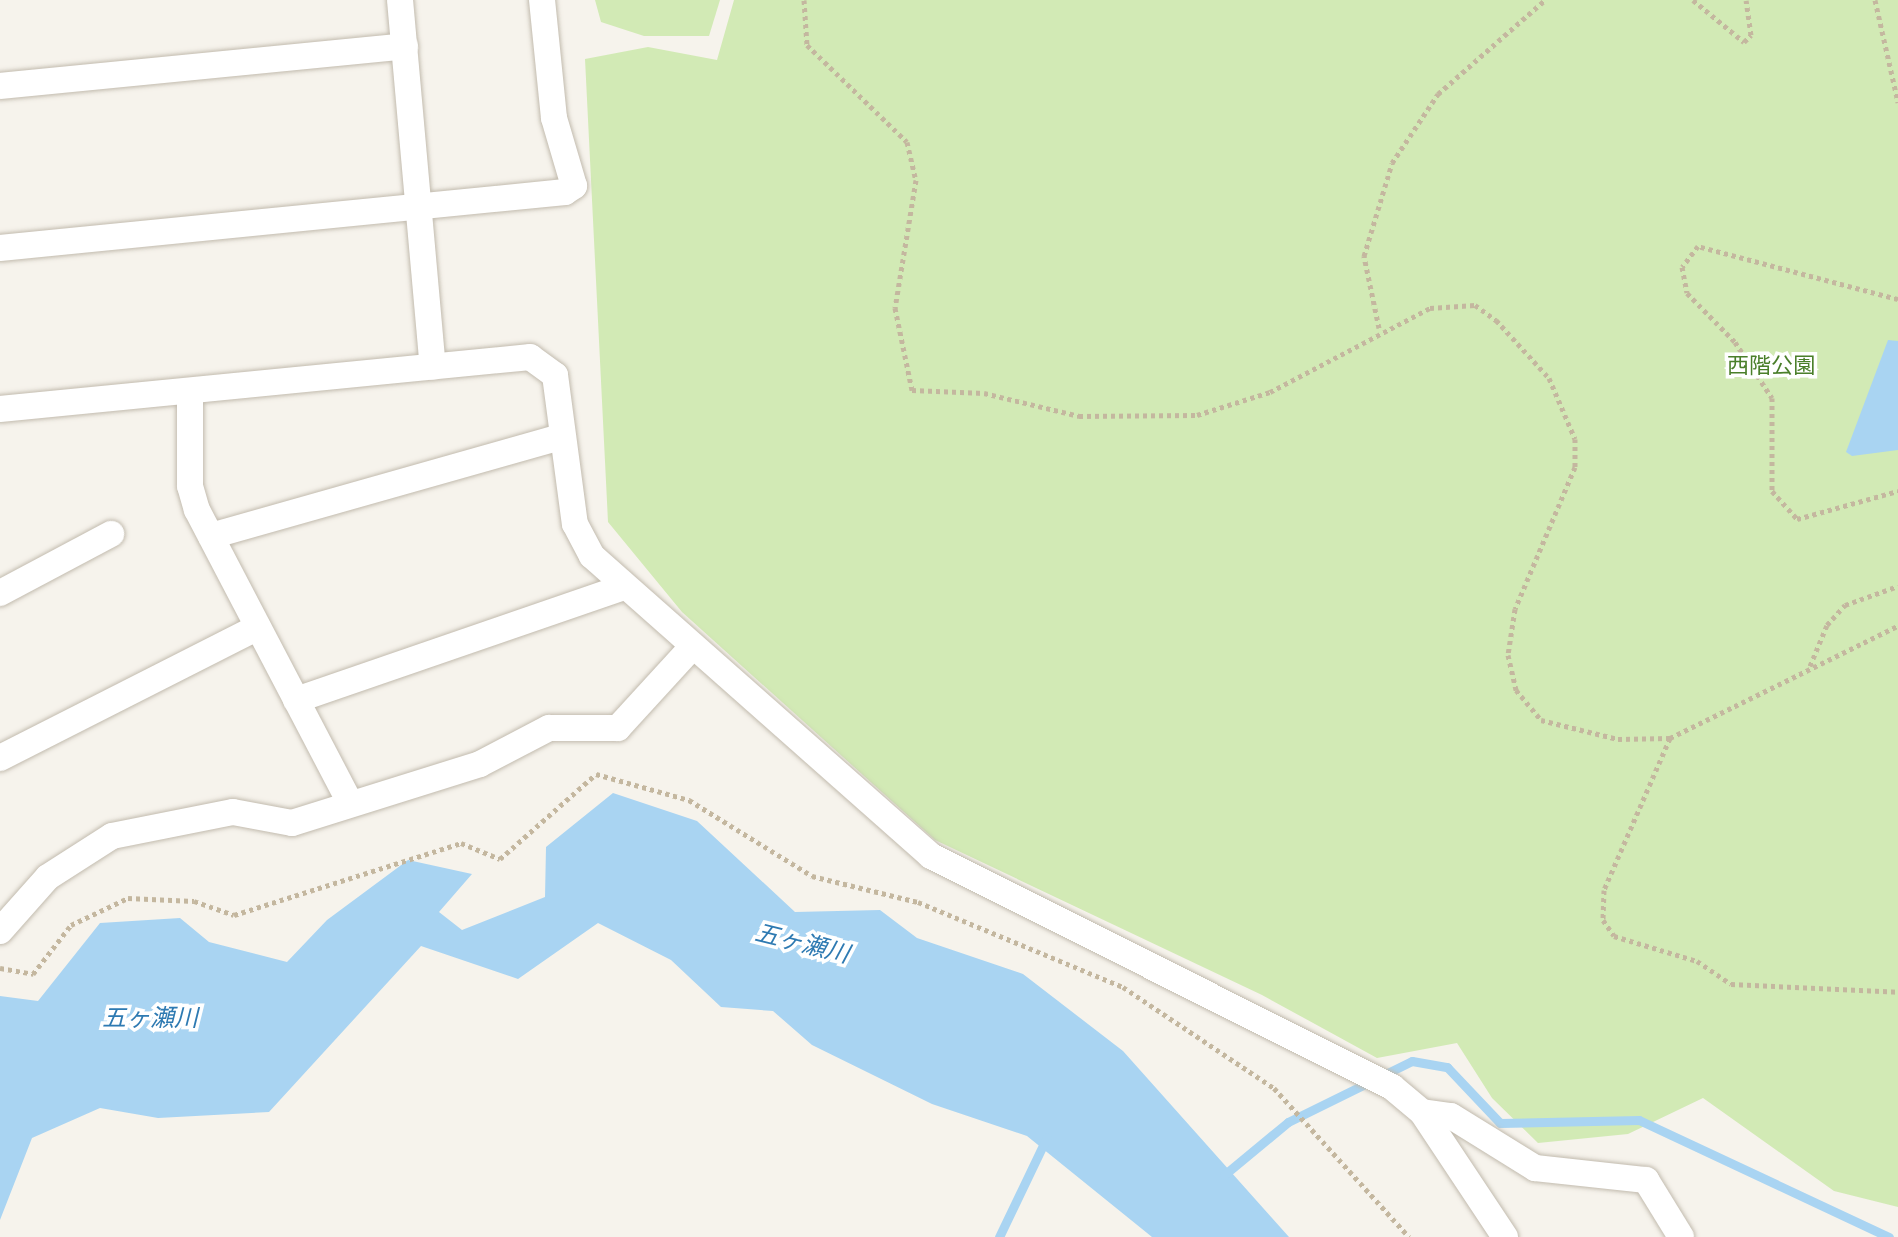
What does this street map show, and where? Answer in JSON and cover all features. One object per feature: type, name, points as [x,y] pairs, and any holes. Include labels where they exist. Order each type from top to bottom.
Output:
[{"type":"street","points":[[400,0],[433,367]]},
{"type":"street","points":[[0,248],[420,209],[574,186],[554,118],[542,0]]},
{"type":"street","points":[[0,86],[405,46]]},
{"type":"street","points":[[0,409],[190,394],[530,357],[555,375],[575,524],[592,556],[691,648],[931,856],[1392,1087],[1422,1112],[1505,1237]]},
{"type":"street","points":[[190,394],[190,486],[211,536],[349,801]]},
{"type":"street","points":[[211,536],[561,437]]},
{"type":"street","points":[[0,593],[111,534]]},
{"type":"street","points":[[296,700],[624,587]]},
{"type":"street","points":[[0,758],[258,627]]},
{"type":"street","points":[[0,931],[48,877],[112,836],[233,812],[292,823],[349,801],[480,764],[549,728],[618,728],[691,648]]},
{"type":"street","points":[[1422,1112],[1451,1116],[1535,1168],[1646,1180],[1681,1237]]},
{"type":"path","points":[[804,0],[807,45],[907,142],[916,180],[895,308],[912,390],[984,393],[1079,416],[1197,415],[1270,392],[1379,328],[1430,308],[1475,305],[1549,378],[1575,439],[1575,467],[1515,609],[1508,655],[1516,690],[1541,720],[1618,739],[1670,738],[1810,667],[1896,629]]},
{"type":"path","points":[[1379,328],[1364,256],[1392,163],[1438,94],[1545,0]]},
{"type":"path","points":[[1693,0],[1744,42],[1751,35],[1746,0]]},
{"type":"path","points":[[1875,0],[1898,102]]},
{"type":"path","points":[[1898,299],[1698,246],[1682,267],[1687,293],[1735,342],[1772,398],[1772,491],[1797,519],[1898,491]]},
{"type":"path","points":[[1810,667],[1827,625],[1845,605],[1898,586]]},
{"type":"path","points":[[1670,738],[1604,890],[1603,920],[1614,936],[1697,961],[1731,984],[1898,992]]},
{"type":"path","points":[[0,968],[33,974],[71,925],[128,898],[194,901],[234,915],[461,843],[500,859],[596,774],[689,800],[812,876],[918,902],[1123,987],[1286,1100],[1409,1237]]},
{"type":"green space","points":[[595,0],[720,0],[709,36],[644,36],[601,22]]},
{"type":"green space","name":"西階公園","points":[[734,0],[1898,0],[1898,1207],[1834,1191],[1703,1098],[1628,1134],[1538,1143],[1492,1098],[1457,1043],[1377,1058],[1262,995],[935,840],[682,612],[608,522],[585,59],[648,47],[717,60]]},
{"type":"water","points":[[1888,340],[1898,341],[1898,450],[1852,456],[1846,452]]},
{"type":"water","name":"五ヶ瀬川","points":[[613,793],[697,821],[795,912],[880,910],[917,938],[1023,974],[1123,1051],[1289,1237],[1152,1237],[1027,1136],[932,1104],[812,1045],[773,1011],[721,1007],[671,960],[598,923],[518,979],[421,946],[269,1112],[158,1118],[100,1108],[32,1138],[0,1220],[0,996],[38,1001],[100,923],[180,918],[209,942],[287,962],[327,920],[408,860],[472,874],[439,912],[462,930],[545,897],[546,847]]},
{"type":"waterway","points":[[1224,1175],[1288,1122],[1412,1061],[1447,1067],[1500,1123],[1639,1120],[1889,1237]]},
{"type":"waterway","points":[[999,1237],[1047,1137]]}]
